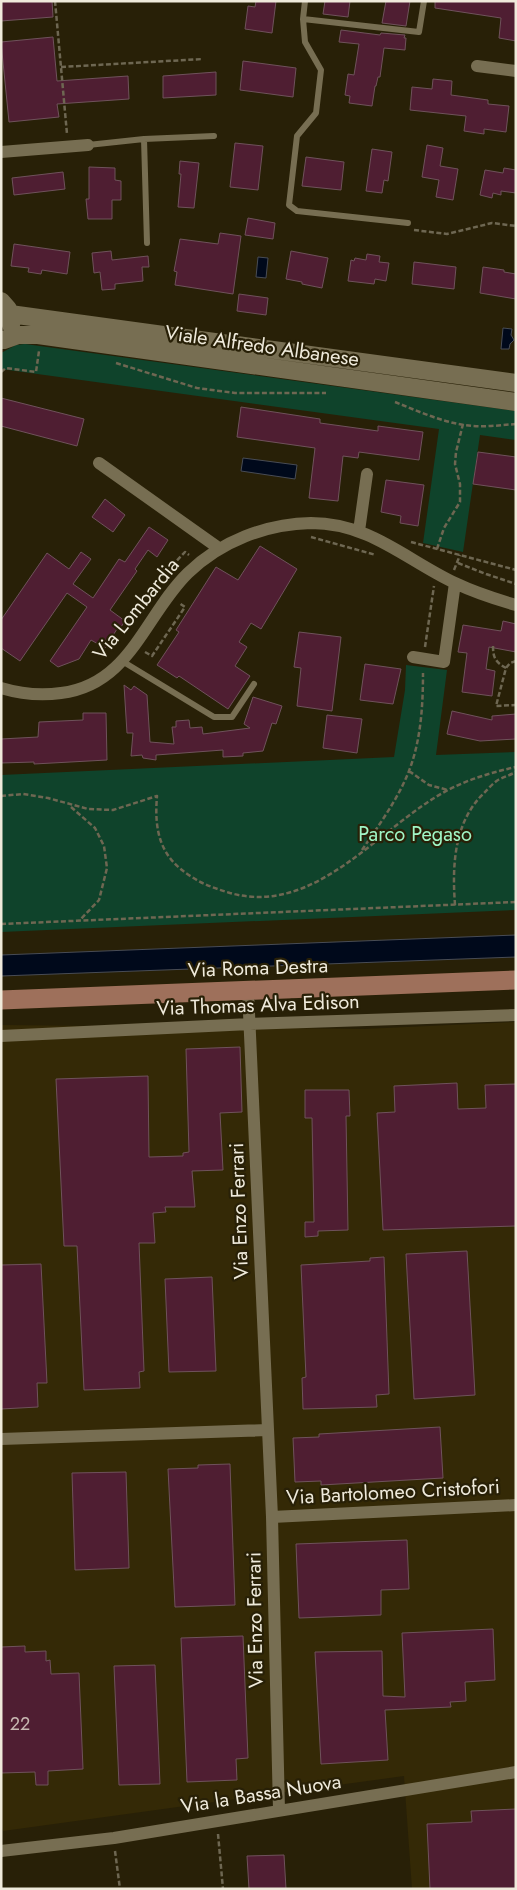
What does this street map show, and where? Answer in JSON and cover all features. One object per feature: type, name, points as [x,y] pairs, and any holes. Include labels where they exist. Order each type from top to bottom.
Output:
[{"type":"main road","name":"Via Roma Destra","points":[[1,1000],[516,980]]},
{"type":"street","points":[[478,66],[516,72]]},
{"type":"street","points":[[1,152],[88,145]]},
{"type":"street","points":[[3,341],[9,333],[11,325],[6,307]]},
{"type":"street","name":"Viale Alfredo Albanese","points":[[6,307],[516,383]]},
{"type":"street","name":"Viale Alfredo Albanese","points":[[3,341],[18,335],[38,335],[516,402]]},
{"type":"street","points":[[100,463],[220,549]]},
{"type":"street","points":[[359,531],[367,474]]},
{"type":"street","name":"Via Lombardia","points":[[1,688],[38,695],[70,692],[93,684],[126,664],[176,587],[200,562],[220,549],[254,532],[289,524],[324,524],[359,531],[452,578],[516,605]]},
{"type":"street","points":[[419,654],[444,662],[452,578]]},
{"type":"street","name":"Via Enzo Ferrari","points":[[248,990],[266,1430],[272,1517],[279,1810]]},
{"type":"street","name":"Via Thomas Alva Edison","points":[[1,1036],[516,1014]]},
{"type":"street","points":[[1,1439],[266,1430]]},
{"type":"street","name":"Via Bartolomeo Cristofori","points":[[272,1517],[516,1505]]},
{"type":"street","name":"Via la Bassa Nuova","points":[[6,1850],[114,1838],[516,1772]]},
{"type":"lane","points":[[305,1],[303,19],[306,42],[321,70],[316,113],[297,136],[289,205],[296,211],[408,222]]},
{"type":"lane","points":[[303,19],[419,32],[424,1]]},
{"type":"lane","points":[[88,145],[144,139],[214,136]]},
{"type":"lane","points":[[144,139],[146,243]]},
{"type":"lane","points":[[126,664],[214,717],[232,717],[254,684]]},
{"type":"path","points":[[55,1],[68,146]]},
{"type":"path","points":[[61,68],[203,59]]},
{"type":"path","points":[[408,222],[416,231],[447,234],[492,223],[516,226]]},
{"type":"path","points":[[1,372],[6,368],[36,372],[39,348]]},
{"type":"path","points":[[115,363],[198,388],[235,393],[326,393]]},
{"type":"path","points":[[390,400],[435,418],[463,424],[495,426],[516,424]]},
{"type":"path","points":[[437,549],[444,528],[460,502],[460,484],[455,464],[463,424]]},
{"type":"path","points":[[305,536],[383,557]]},
{"type":"path","points":[[169,577],[165,573],[185,552],[190,555],[209,541]]},
{"type":"path","points":[[406,541],[516,570]]},
{"type":"path","points":[[452,578],[451,570],[454,571],[460,555]]},
{"type":"path","points":[[458,562],[516,584]]},
{"type":"path","points":[[419,654],[434,583]]},
{"type":"path","points":[[126,664],[143,651],[152,656],[185,607],[176,601]]},
{"type":"path","points":[[493,646],[494,659],[506,668]]},
{"type":"path","points":[[516,661],[510,663],[506,668],[496,706],[516,705]]},
{"type":"path","points":[[360,854],[383,819],[409,771],[423,709],[423,667]]},
{"type":"path","points":[[1,796],[24,794],[48,798],[88,809],[113,810],[157,796],[155,817],[160,842],[173,862],[182,871],[198,881],[217,889],[242,896],[268,897],[294,891],[320,881],[360,854],[420,808],[448,790],[491,772],[516,767]]},
{"type":"path","points":[[409,771],[429,785],[448,790]]},
{"type":"path","points":[[455,905],[453,883],[457,842],[462,826],[479,798],[485,792],[497,781],[516,772]]},
{"type":"path","points":[[69,805],[95,828],[104,846],[107,868],[99,900],[79,921]]},
{"type":"path","points":[[1,924],[516,902]]},
{"type":"path","points":[[217,1820],[223,1889]]},
{"type":"path","points":[[114,1838],[120,1889]]},
{"type":"shaded area","points":[[516,1022],[516,1889],[412,1889],[404,1776],[3,1831],[1,1824],[1,1025],[364,1029]]},
{"type":"green space","points":[[25,344],[516,411],[516,440],[480,435],[463,552],[423,543],[439,429],[1,369],[1,353],[16,345]]},
{"type":"green space","name":"Parco Pegaso","points":[[406,665],[447,670],[436,755],[516,752],[516,910],[1,932],[1,775],[394,757],[405,690]]},
{"type":"water","points":[[258,257],[268,258],[266,278],[256,277]]},
{"type":"water","points":[[503,328],[512,329],[511,335],[514,340],[510,344],[509,349],[501,349]]},
{"type":"water","points":[[243,458],[297,465],[295,479],[241,471]]},
{"type":"water","points":[[516,935],[516,957],[1,976],[1,955]]},
{"type":"building","points":[[1,1],[52,1],[53,17],[1,21]]},
{"type":"building","points":[[256,1],[276,1],[272,33],[245,29],[248,6],[255,7]]},
{"type":"building","points":[[325,1],[350,1],[348,17],[323,14]]},
{"type":"building","points":[[386,1],[410,1],[406,26],[382,23]]},
{"type":"building","points":[[435,1],[516,1],[516,41],[499,38],[501,18],[435,8]]},
{"type":"building","points":[[341,30],[380,35],[381,33],[405,35],[405,50],[384,48],[380,77],[378,77],[375,86],[372,106],[349,103],[350,96],[345,95],[348,74],[354,75],[359,44],[339,42]]},
{"type":"building","points":[[53,37],[57,81],[128,76],[129,99],[57,104],[59,117],[9,122],[1,42]]},
{"type":"building","points":[[243,61],[296,68],[293,97],[240,90]]},
{"type":"building","points":[[216,72],[216,95],[163,98],[163,76]]},
{"type":"building","points":[[433,79],[452,81],[451,95],[488,100],[488,104],[509,106],[506,132],[484,129],[484,134],[464,131],[466,116],[410,110],[412,87],[432,89]]},
{"type":"building","points":[[235,143],[263,146],[258,190],[230,187]]},
{"type":"building","points":[[427,145],[443,148],[440,166],[458,169],[453,200],[436,197],[439,180],[422,177]]},
{"type":"building","points":[[372,149],[392,152],[388,181],[384,180],[382,193],[366,191]]},
{"type":"building","points":[[306,157],[344,162],[341,190],[302,186]]},
{"type":"building","points":[[180,161],[199,163],[194,208],[178,207],[181,174],[179,174]]},
{"type":"building","points":[[89,167],[115,168],[115,180],[121,181],[121,200],[112,200],[112,219],[88,219],[86,199],[89,199]]},
{"type":"building","points":[[504,168],[516,170],[516,193],[501,191],[501,195],[493,193],[492,198],[480,195],[485,170],[503,173]]},
{"type":"building","points":[[63,172],[65,189],[14,195],[12,178]]},
{"type":"building","points":[[248,218],[275,223],[273,239],[245,235]]},
{"type":"building","points":[[220,233],[241,236],[233,294],[175,285],[177,272],[174,271],[180,239],[218,244]]},
{"type":"building","points":[[14,244],[70,252],[67,274],[42,270],[41,274],[28,272],[29,268],[11,266]]},
{"type":"building","points":[[111,251],[112,260],[148,256],[149,267],[142,267],[143,281],[115,284],[115,289],[102,290],[100,272],[94,273],[92,253]]},
{"type":"building","points":[[291,251],[328,258],[322,288],[286,279]]},
{"type":"building","points":[[367,254],[380,256],[379,262],[389,263],[386,281],[375,279],[374,284],[348,281],[351,260],[354,261],[355,258],[366,260]]},
{"type":"building","points":[[414,262],[456,267],[454,289],[412,284]]},
{"type":"building","points":[[483,267],[516,274],[516,299],[480,293]]},
{"type":"building","points":[[239,294],[268,298],[266,315],[237,311]]},
{"type":"building","points":[[1,398],[84,419],[77,446],[1,426]]},
{"type":"building","points":[[241,407],[320,419],[320,423],[378,431],[378,426],[423,432],[419,460],[359,452],[358,458],[343,456],[338,501],[309,498],[315,448],[237,437]]},
{"type":"building","points":[[478,452],[516,457],[516,490],[473,484]]},
{"type":"building","points":[[386,480],[424,485],[418,526],[400,523],[401,516],[381,512]]},
{"type":"building","points":[[105,499],[125,515],[113,532],[92,517]]},
{"type":"building","points":[[149,527],[168,540],[157,557],[148,550],[135,569],[137,571],[110,610],[125,621],[119,630],[117,629],[105,648],[91,640],[79,659],[58,667],[50,661],[87,607],[67,593],[20,661],[1,648],[1,620],[47,553],[69,569],[81,552],[91,559],[73,584],[93,598],[119,559],[125,562]]},
{"type":"building","points":[[260,546],[297,569],[261,629],[251,623],[239,642],[247,647],[235,666],[250,676],[228,709],[179,676],[177,678],[157,665],[179,632],[176,630],[216,567],[238,580]]},
{"type":"building","points":[[503,621],[516,624],[516,652],[489,647],[486,669],[495,671],[492,696],[462,692],[467,653],[458,652],[463,625],[501,631]]},
{"type":"building","points":[[299,632],[341,637],[332,711],[297,706],[301,668],[294,667]]},
{"type":"building","points":[[365,664],[401,669],[393,704],[360,700]]},
{"type":"building","points":[[124,685],[131,690],[134,686],[147,695],[150,742],[174,744],[172,727],[176,727],[176,721],[189,720],[190,728],[202,727],[203,734],[250,728],[244,724],[253,697],[282,706],[276,724],[272,723],[263,751],[243,753],[243,756],[223,757],[223,750],[156,755],[156,760],[143,758],[142,755],[131,756],[133,733],[127,733]]},
{"type":"building","points":[[452,711],[492,720],[492,716],[516,714],[516,739],[480,741],[447,734]]},
{"type":"building","points":[[83,713],[106,713],[107,760],[34,764],[34,762],[1,763],[1,739],[38,737],[39,722],[83,720]]},
{"type":"building","points":[[327,715],[362,719],[357,753],[323,748]]},
{"type":"building","points":[[240,1047],[242,1112],[220,1113],[223,1170],[192,1171],[195,1207],[165,1207],[166,1212],[153,1213],[155,1243],[139,1243],[144,1371],[139,1372],[140,1388],[84,1390],[77,1246],[64,1246],[56,1079],[148,1076],[149,1157],[183,1156],[183,1153],[189,1152],[186,1049]]},
{"type":"building","points":[[457,1083],[458,1109],[486,1108],[485,1085],[516,1084],[516,1226],[383,1230],[377,1113],[395,1112],[394,1086]]},
{"type":"building","points":[[305,1090],[349,1090],[350,1116],[346,1116],[348,1230],[318,1231],[318,1236],[305,1237],[305,1222],[314,1222],[312,1118],[305,1118]]},
{"type":"building","points":[[467,1251],[475,1395],[414,1399],[406,1254]]},
{"type":"building","points":[[384,1257],[389,1394],[376,1395],[377,1407],[303,1409],[302,1378],[306,1377],[301,1265],[370,1261],[370,1258]]},
{"type":"building","points":[[41,1264],[47,1383],[37,1383],[38,1407],[1,1409],[1,1265]]},
{"type":"building","points":[[212,1277],[216,1371],[169,1372],[165,1279]]},
{"type":"building","points":[[440,1427],[443,1478],[321,1485],[321,1481],[295,1482],[293,1438],[319,1437],[319,1434]]},
{"type":"building","points":[[230,1464],[235,1605],[175,1607],[168,1469],[198,1468],[198,1465]]},
{"type":"building","points":[[126,1472],[129,1568],[75,1570],[72,1473]]},
{"type":"building","points":[[407,1540],[409,1589],[381,1590],[381,1615],[299,1618],[296,1544]]},
{"type":"building","points":[[493,1629],[495,1680],[465,1682],[466,1701],[450,1702],[451,1707],[385,1710],[388,1760],[321,1764],[315,1652],[382,1651],[383,1696],[405,1697],[402,1633]]},
{"type":"building","points":[[243,1636],[248,1758],[236,1759],[237,1780],[187,1782],[181,1638]]},
{"type":"building","points":[[25,1646],[25,1652],[46,1651],[46,1661],[50,1660],[51,1674],[79,1673],[83,1769],[48,1771],[48,1785],[36,1785],[35,1772],[1,1773],[1,1647]]},
{"type":"building","points":[[155,1665],[160,1784],[119,1785],[114,1666]]},
{"type":"building","points":[[516,1809],[516,1889],[430,1889],[427,1824],[472,1822],[471,1811]]},
{"type":"building","points":[[284,1855],[286,1889],[249,1889],[247,1856]]}]
